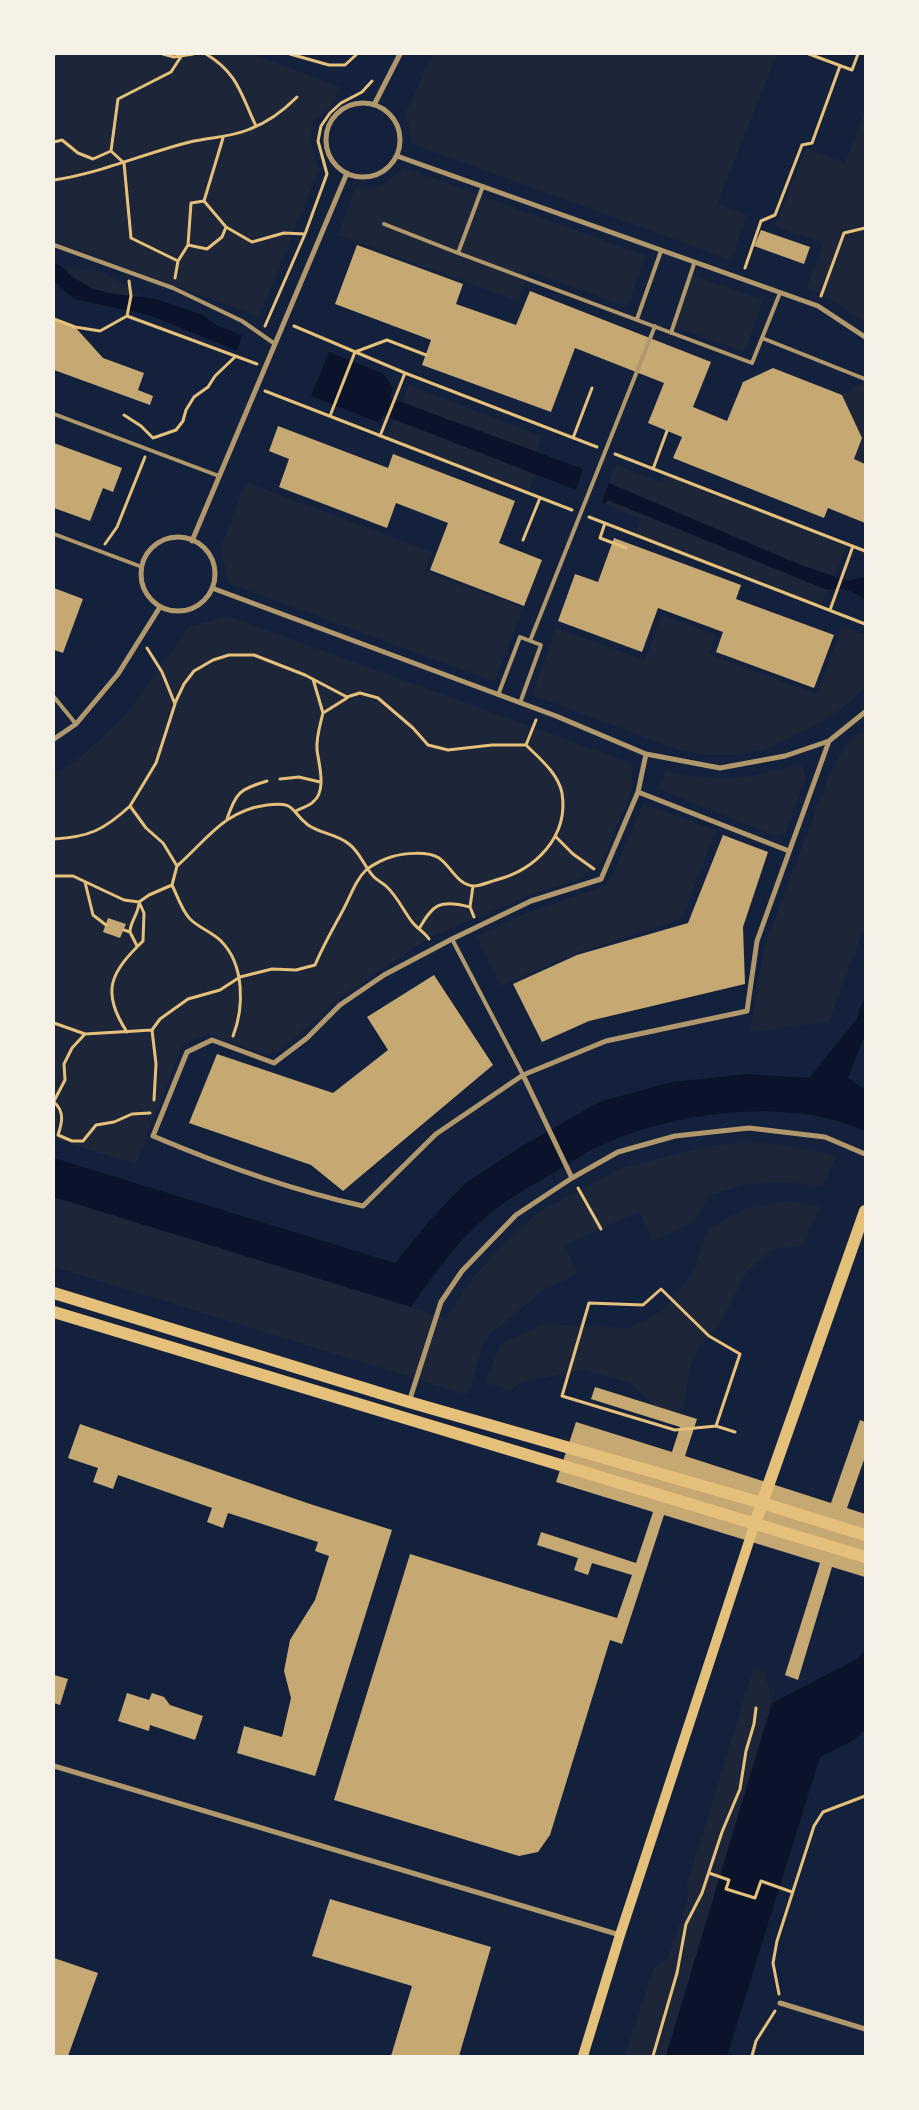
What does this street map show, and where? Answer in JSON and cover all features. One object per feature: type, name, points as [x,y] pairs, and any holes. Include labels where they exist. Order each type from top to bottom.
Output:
[{"type":"main road","points":[[583,2056],[620,1935],[755,1523],[865,1211]]},
{"type":"main road","points":[[54,1295],[408,1402],[762,1503],[865,1535]]},
{"type":"main road","points":[[54,1312],[865,1557]]},
{"type":"street","points":[[374,105],[400,54]]},
{"type":"street","points":[[362,103],[374,105],[384,110],[393,119],[399,130],[400,143],[396,156],[389,166],[379,173],[367,177],[347,173],[334,162],[328,152],[326,141],[328,129],[333,119],[351,105],[362,103]]},
{"type":"street","points":[[396,156],[694,264],[818,306],[865,337]]},
{"type":"street","points":[[192,541],[255,387],[347,173]]},
{"type":"street","points":[[175,538],[192,541],[207,552],[213,563],[215,576],[212,588],[206,598],[196,606],[185,611],[172,611],[160,607],[151,600],[144,590],[141,578],[142,566],[150,551],[164,540],[175,538]]},
{"type":"street","points":[[212,588],[540,710],[646,754],[720,768],[786,756],[828,741],[865,712]]},
{"type":"street","points":[[54,739],[76,724],[118,674],[160,607]]},
{"type":"street","points":[[646,754],[638,792],[601,879],[531,901],[452,939],[384,975],[340,1005],[307,1038],[274,1063],[212,1040],[186,1052],[153,1136],[261,1177],[320,1196],[364,1206],[436,1134],[523,1075],[606,1041],[747,1011],[757,941],[828,741]]},
{"type":"street","points":[[638,792],[789,852]]},
{"type":"street","points":[[523,1075],[572,1178]]},
{"type":"street","points":[[408,1402],[441,1302],[462,1271],[516,1215],[572,1178],[618,1152],[665,1139],[750,1128],[824,1137],[865,1154]]},
{"type":"street","points":[[54,1766],[620,1935]]},
{"type":"street","points":[[780,2003],[865,2029]]},
{"type":"lane","points":[[458,253],[483,186]]},
{"type":"lane","points":[[384,224],[752,363],[780,293]]},
{"type":"lane","points":[[54,245],[173,288],[242,321],[275,344]]},
{"type":"lane","points":[[637,319],[661,251]]},
{"type":"lane","points":[[671,332],[694,264]]},
{"type":"lane","points":[[530,641],[655,326]]},
{"type":"lane","points":[[762,338],[865,379]]},
{"type":"lane","points":[[54,414],[219,476]]},
{"type":"lane","points":[[54,534],[142,566]]},
{"type":"lane","points":[[498,695],[520,637],[541,645],[520,703]]},
{"type":"lane","points":[[54,697],[76,724]]},
{"type":"lane","points":[[452,939],[523,1075]]},
{"type":"path","points":[[163,54],[174,57],[193,54]]},
{"type":"path","points":[[206,54],[228,69],[256,126]]},
{"type":"path","points":[[290,54],[329,65],[345,65],[357,54]]},
{"type":"path","points":[[809,54],[852,70],[858,54]]},
{"type":"path","points":[[111,151],[118,98],[171,72],[182,55]]},
{"type":"path","points":[[742,279],[761,221],[775,215],[802,145],[812,143],[840,66]]},
{"type":"path","points":[[262,334],[305,234],[327,174],[318,141],[320,126],[341,103],[362,92],[375,78]]},
{"type":"path","points":[[54,180],[124,163],[194,141],[223,138],[256,126],[280,114],[296,97]]},
{"type":"path","points":[[204,201],[223,138]]},
{"type":"path","points":[[54,142],[62,140],[78,153],[94,160],[111,151]]},
{"type":"path","points":[[111,151],[124,163],[131,238],[178,261]]},
{"type":"path","points":[[204,201],[226,227],[252,242],[284,233],[305,234]]},
{"type":"path","points":[[173,288],[178,261],[188,245],[191,203],[204,201]]},
{"type":"path","points":[[188,245],[207,249],[222,237],[226,227]]},
{"type":"path","points":[[818,306],[828,272],[844,233],[865,228]]},
{"type":"path","points":[[127,316],[131,296]]},
{"type":"path","points":[[54,319],[75,327],[100,331],[127,316],[265,367]]},
{"type":"path","points":[[284,322],[404,372],[865,551]]},
{"type":"path","points":[[330,416],[355,352],[388,340],[426,355]]},
{"type":"path","points":[[124,415],[141,426],[153,438],[176,430],[184,421],[186,410],[194,397],[208,386],[215,376],[235,357]]},
{"type":"path","points":[[380,436],[404,372]]},
{"type":"path","points":[[255,387],[865,624]]},
{"type":"path","points":[[573,438],[592,388]]},
{"type":"path","points":[[653,468],[667,431]]},
{"type":"path","points":[[101,551],[117,527],[148,450]]},
{"type":"path","points":[[523,540],[540,498]]},
{"type":"path","points":[[605,523],[600,538],[626,548]]},
{"type":"path","points":[[830,610],[853,546]]},
{"type":"path","points":[[141,638],[162,672],[174,704]]},
{"type":"path","points":[[54,839],[72,838],[99,829],[112,823],[130,806],[156,763],[174,704],[184,684],[194,671],[213,660],[229,655],[254,655],[313,679],[347,697]]},
{"type":"path","points":[[296,811],[314,802],[320,792],[321,768],[317,749],[318,729],[323,713],[313,679]]},
{"type":"path","points":[[86,1034],[72,1048],[64,1064],[65,1080],[54,1102],[59,1107],[63,1119],[58,1135],[68,1141],[83,1141],[96,1125],[114,1122],[132,1114],[149,1113],[156,1092],[155,1046],[152,1030],[160,1019],[188,999],[220,990],[240,977],[272,969],[296,970],[315,965],[326,939],[355,886],[368,869],[390,857],[417,853],[439,857],[460,879],[473,886],[523,871],[549,848],[555,836],[562,812],[562,792],[547,766],[526,745],[448,750],[428,745],[413,728],[378,698],[360,693],[347,697],[323,713]]},
{"type":"path","points":[[526,745],[540,710]]},
{"type":"path","points":[[280,779],[298,778],[320,782]]},
{"type":"path","points":[[227,819],[234,799],[248,787],[267,781]]},
{"type":"path","points":[[230,1046],[240,1020],[240,977],[231,955],[221,941],[189,918],[172,885],[177,866],[197,848],[214,828],[236,814],[266,805],[284,804],[296,811],[308,824],[337,836],[349,844],[360,855],[374,877],[386,886],[419,929],[429,938],[431,950]]},
{"type":"path","points":[[130,806],[146,828],[162,843],[177,866]]},
{"type":"path","points":[[555,836],[573,854],[594,869]]},
{"type":"path","points":[[54,876],[74,876],[124,900],[139,902],[149,895],[172,885]]},
{"type":"path","points":[[85,881],[93,915],[106,925]]},
{"type":"path","points":[[473,886],[470,907],[477,927]]},
{"type":"path","points":[[137,946],[130,932],[132,923],[139,912],[139,902]]},
{"type":"path","points":[[127,1032],[115,1012],[111,994],[118,970],[132,950],[142,941],[144,921],[142,907],[139,902]]},
{"type":"path","points":[[419,929],[430,910],[438,905],[452,904],[470,907]]},
{"type":"path","points":[[124,930],[130,932]]},
{"type":"path","points":[[54,1023],[86,1034],[152,1030]]},
{"type":"path","points":[[572,1178],[601,1229]]},
{"type":"path","points":[[716,1426],[740,1354],[709,1336],[661,1289],[643,1305],[589,1303],[562,1396],[675,1430],[716,1426],[735,1432]]},
{"type":"path","points":[[653,2056],[677,1973],[686,1924],[702,1893],[722,1832],[740,1789],[756,1708]]},
{"type":"path","points":[[752,2056],[756,2041],[780,2003],[773,1963],[777,1941],[814,1826],[822,1812],[865,1796]]},
{"type":"path","points":[[709,1873],[729,1880],[726,1889],[755,1898],[761,1881],[792,1892]]},
{"type":"shaded area","points":[[54,54],[253,54],[340,87],[330,108],[312,123],[311,144],[319,170],[259,317],[54,241]]},
{"type":"shaded area","points":[[433,54],[777,54],[717,204],[747,215],[731,260],[412,144],[406,112]]},
{"type":"shaded area","points":[[865,111],[865,323],[841,306],[807,287],[823,243],[775,227],[806,148],[845,163]]},
{"type":"shaded area","points":[[403,167],[646,256],[627,307],[529,271],[518,301],[338,235],[355,188],[370,188],[382,185]]},
{"type":"shaded area","points":[[54,263],[93,289],[156,299],[203,315],[216,325],[242,335],[237,351],[149,315],[74,299],[54,281]]},
{"type":"shaded area","points":[[68,267],[104,272],[143,298],[93,288],[75,279],[66,271]]},
{"type":"shaded area","points":[[693,275],[763,300],[745,352],[675,327]]},
{"type":"shaded area","points":[[329,352],[384,374],[393,388],[390,398],[583,469],[576,490],[383,415],[380,423],[311,396]]},
{"type":"shaded area","points":[[865,381],[865,464],[854,459],[862,438],[842,395]]},
{"type":"shaded area","points":[[408,385],[542,436],[536,452],[402,403]]},
{"type":"shaded area","points":[[394,419],[535,474],[528,493],[386,438]]},
{"type":"shaded area","points":[[615,464],[662,483],[665,473],[847,544],[834,576],[776,556],[609,483]]},
{"type":"shaded area","points":[[246,482],[432,552],[425,571],[523,608],[495,682],[228,583],[221,547]]},
{"type":"shaded area","points":[[609,483],[803,566],[847,581],[865,577],[865,601],[857,594],[843,589],[827,590],[608,500],[605,504],[602,502]]},
{"type":"shaded area","points":[[607,500],[827,590],[821,607],[635,535],[641,519],[605,504]]},
{"type":"shaded area","points":[[662,615],[716,635],[709,654],[817,694],[842,627],[865,635],[865,689],[820,723],[765,749],[734,755],[704,755],[676,749],[532,695],[556,628],[645,660]]},
{"type":"shaded area","points":[[228,616],[631,763],[633,787],[601,864],[576,881],[535,893],[429,938],[335,1001],[279,1052],[263,1054],[208,1034],[183,1043],[136,1164],[54,1139],[54,774],[78,759],[126,715],[189,627]]},
{"type":"shaded area","points":[[865,730],[865,925],[829,1022],[750,1032],[764,948],[830,773],[848,741]]},
{"type":"shaded area","points":[[802,765],[806,778],[786,832],[775,836],[658,789],[666,770],[695,777],[726,778],[746,777]]},
{"type":"shaded area","points":[[643,804],[716,830],[682,919],[576,953],[501,986],[476,937],[527,913],[604,886],[613,874]]},
{"type":"shaded area","points":[[865,996],[865,1035],[848,1078],[865,1090],[865,1131],[836,1120],[804,1114],[771,1111],[736,1112],[669,1122],[608,1142],[522,1191],[485,1217],[450,1254],[411,1307],[54,1197],[54,1158],[395,1263],[430,1220],[467,1182],[524,1145],[599,1102],[672,1082],[748,1074],[809,1078],[856,1020]]},
{"type":"shaded area","points":[[740,1142],[788,1146],[836,1156],[823,1187],[782,1182],[749,1184],[710,1195],[694,1222],[653,1241],[639,1212],[564,1245],[578,1274],[542,1291],[485,1339],[468,1395],[54,1267],[54,1197],[446,1318],[474,1276],[511,1237],[539,1212],[619,1169],[696,1149]]},
{"type":"shaded area","points":[[791,1201],[820,1207],[803,1245],[772,1250],[746,1272],[721,1322],[698,1349],[689,1370],[684,1410],[670,1413],[653,1404],[629,1382],[582,1370],[522,1382],[511,1390],[486,1383],[500,1344],[545,1324],[630,1328],[663,1310],[691,1276],[708,1229],[745,1208]]},
{"type":"shaded area","points":[[865,1650],[865,1730],[852,1741],[820,1757],[727,2056],[666,2056],[772,1703],[859,1658]]},
{"type":"shaded area","points":[[753,1669],[765,1673],[772,1703],[666,2056],[625,2056],[654,1967],[668,1958],[688,1899],[687,1885]]},
{"type":"building","points":[[761,230],[810,247],[804,264],[754,246]]},
{"type":"building","points":[[357,245],[463,284],[456,304],[516,325],[530,291],[711,362],[693,407],[727,421],[743,382],[773,368],[842,395],[862,438],[854,459],[865,464],[865,523],[828,508],[824,518],[673,458],[682,437],[648,423],[664,383],[575,348],[551,412],[422,365],[431,340],[335,304]]},
{"type":"building","points":[[54,319],[75,327],[103,358],[144,373],[138,390],[153,396],[150,405],[54,370]]},
{"type":"building","points":[[278,426],[388,468],[393,454],[515,501],[499,543],[542,560],[524,606],[430,570],[448,523],[396,503],[387,528],[279,487],[289,459],[269,451]]},
{"type":"building","points":[[54,443],[122,468],[113,492],[103,488],[90,521],[54,508]]},
{"type":"building","points":[[614,538],[741,585],[736,599],[834,635],[814,688],[716,652],[723,632],[658,608],[642,652],[558,621],[575,574],[598,582]]},
{"type":"building","points":[[54,588],[83,599],[63,653],[54,650]]},
{"type":"building","points":[[723,835],[768,852],[743,927],[745,984],[589,1021],[542,1042],[513,984],[577,955],[688,923]]},
{"type":"building","points":[[108,918],[126,924],[120,938],[103,932]]},
{"type":"building","points":[[434,975],[493,1065],[343,1191],[311,1165],[189,1123],[217,1054],[333,1093],[388,1050],[367,1017]]},
{"type":"building","points":[[595,1387],[697,1419],[685,1456],[831,1503],[860,1420],[865,1422],[865,1457],[847,1508],[865,1514],[865,1577],[832,1567],[798,1680],[785,1675],[820,1563],[664,1515],[622,1644],[610,1640],[550,1835],[538,1852],[519,1856],[334,1800],[410,1554],[617,1618],[632,1575],[592,1563],[588,1575],[574,1570],[578,1558],[537,1545],[541,1532],[636,1563],[653,1512],[556,1482],[576,1422],[672,1452],[680,1427],[591,1399]]},
{"type":"building","points":[[80,1424],[307,1503],[392,1530],[315,1776],[237,1753],[244,1726],[282,1737],[291,1698],[284,1671],[290,1640],[315,1600],[329,1556],[315,1551],[318,1542],[228,1513],[223,1528],[207,1522],[212,1508],[118,1475],[113,1489],[93,1482],[98,1468],[68,1458]]},
{"type":"building","points":[[54,1675],[68,1679],[60,1705],[54,1703]]},
{"type":"building","points":[[127,1693],[149,1700],[152,1693],[164,1697],[170,1705],[203,1716],[195,1740],[150,1725],[149,1731],[118,1721]]},
{"type":"building","points":[[330,1899],[491,1947],[459,2056],[391,2056],[412,1986],[312,1956]]},
{"type":"building","points":[[54,1958],[98,1973],[68,2056],[54,2056]]}]
